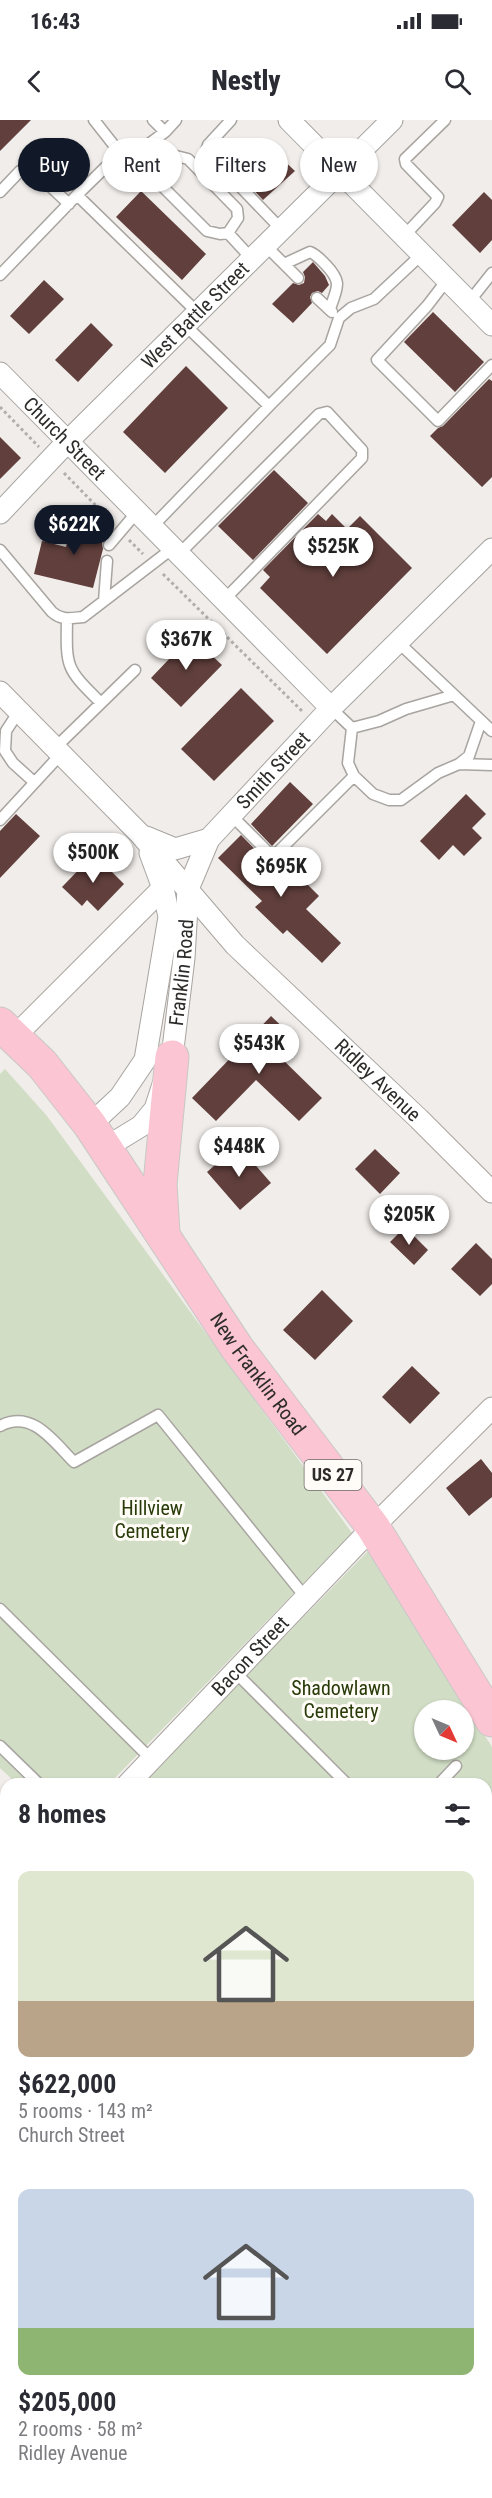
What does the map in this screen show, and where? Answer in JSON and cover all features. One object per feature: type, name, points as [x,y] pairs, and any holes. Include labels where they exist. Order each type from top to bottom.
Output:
[{"type":"highway","name":"New Franklin Road","points":[[8,1030],[73,1100],[237,1348],[373,1527],[492,1720]]},
{"type":"highway","points":[[164,1238],[160,1184],[172,1057]]},
{"type":"street","points":[[289,120],[307,138]]},
{"type":"street","name":"West Battle Street","points":[[373,138],[392,120]]},
{"type":"street","name":"West Battle Street","points":[[0,513],[68,441],[318,192]]},
{"type":"street","points":[[360,192],[492,326]]},
{"type":"street","name":"Church Street","points":[[0,373],[331,708]]},
{"type":"street","name":"Smith Street","points":[[188,889],[209,839],[331,708],[492,549]]},
{"type":"street","name":"Smith Street","points":[[302,679],[336,684],[376,664]]},
{"type":"street","name":"Ridley Avenue","points":[[0,692],[140,834],[236,945],[492,1192]]},
{"type":"street","name":"Ridley Avenue","points":[[140,834],[175,849],[209,839]]},
{"type":"street","name":"Ridley Avenue","points":[[140,834],[155,864],[163,888]]},
{"type":"street","points":[[8,1030],[163,888]]},
{"type":"street","name":"Franklin Road","points":[[98,1136],[120,1097],[145,1060],[153,1025],[169,917],[163,888]]},
{"type":"street","name":"Franklin Road","points":[[98,1136],[141,1126],[155,1109],[172,1057],[184,958],[188,889]]},
{"type":"street","name":"Bacon Street","points":[[134,1778],[373,1527],[492,1408]]},
{"type":"lane","points":[[94,120],[108,138]]},
{"type":"lane","points":[[153,120],[165,132]]},
{"type":"lane","points":[[157,138],[176,120]]},
{"type":"lane","points":[[231,120],[208,145],[206,151],[280,229]]},
{"type":"lane","points":[[404,236],[435,203],[438,196],[406,164],[405,159],[445,120]]},
{"type":"lane","points":[[228,233],[238,218],[237,209],[188,159],[176,156],[158,173],[159,183],[207,231],[228,233],[258,252],[284,264],[298,278]]},
{"type":"lane","points":[[0,192],[20,171],[33,170],[69,204]]},
{"type":"lane","points":[[0,275],[102,171]]},
{"type":"lane","points":[[77,195],[269,406]]},
{"type":"lane","points":[[284,264],[310,252],[323,261],[338,277],[339,283],[330,309]]},
{"type":"lane","points":[[109,545],[145,519],[269,406],[330,345],[339,318],[351,308],[374,299],[422,254]]},
{"type":"lane","points":[[469,302],[492,273]]},
{"type":"lane","points":[[447,280],[427,306],[377,360],[438,421],[492,365]]},
{"type":"lane","points":[[318,298],[339,318]]},
{"type":"lane","points":[[0,550],[58,618],[83,617],[176,551],[319,414],[327,412],[362,450],[362,458],[224,600]]},
{"type":"lane","points":[[104,602],[107,561]]},
{"type":"lane","points":[[67,619],[66,657],[69,666],[74,675],[101,703]]},
{"type":"lane","points":[[398,642],[492,731]]},
{"type":"lane","points":[[0,820],[101,703],[135,670]]},
{"type":"lane","points":[[352,728],[454,695]]},
{"type":"lane","points":[[331,708],[352,728]]},
{"type":"lane","points":[[19,711],[6,731],[4,751],[13,763],[34,782]]},
{"type":"lane","points":[[352,728],[348,763],[354,776],[374,794],[389,800],[401,800],[438,773],[459,764],[469,756],[481,721]]},
{"type":"lane","points":[[459,764],[492,765]]},
{"type":"lane","points":[[231,815],[269,853],[277,853],[354,776]]},
{"type":"lane","points":[[0,1426],[10,1421],[35,1424],[74,1462],[158,1415],[306,1598]]},
{"type":"lane","points":[[0,1609],[152,1760]]},
{"type":"lane","points":[[235,1672],[341,1778]]},
{"type":"lane","points":[[0,1746],[33,1778]]},
{"type":"lane","points":[[445,1778],[456,1766]]},
{"type":"green space","name":"Hillview Cemetery","points":[[5,1069],[47,1116],[352,1533],[115,1778],[11,1778],[0,1768],[0,1074]]},
{"type":"green space","name":"Shadowlawn Cemetery","points":[[368,1551],[462,1700],[414,1700],[414,1760],[474,1760],[474,1719],[492,1747],[492,1778],[147,1778]]},
{"type":"building","points":[[0,120],[31,120],[0,151]]},
{"type":"building","points":[[288,164],[295,171],[288,177]]},
{"type":"building","points":[[142,192],[206,254],[182,280],[116,217]]},
{"type":"building","points":[[256,192],[272,192],[263,200]]},
{"type":"building","points":[[484,192],[492,200],[492,240],[480,253],[452,225]]},
{"type":"building","points":[[313,262],[325,276],[329,285],[322,293],[318,291],[312,293],[310,297],[312,303],[293,323],[272,304],[293,283],[299,285],[304,283],[303,272]]},
{"type":"building","points":[[44,280],[64,299],[29,334],[10,316]]},
{"type":"building","points":[[433,312],[484,362],[455,392],[404,342]]},
{"type":"building","points":[[91,323],[113,345],[78,382],[55,360]]},
{"type":"building","points":[[186,366],[228,408],[165,473],[123,432]]},
{"type":"building","points":[[489,379],[492,381],[492,477],[482,487],[430,436],[443,426]]},
{"type":"building","points":[[0,437],[21,458],[0,479]]},
{"type":"building","points":[[274,470],[308,503],[253,560],[218,526]]},
{"type":"building","points":[[318,514],[326,521],[332,514],[347,529],[360,516],[412,568],[327,654],[260,588],[270,577],[263,570]]},
{"type":"building","points":[[73,519],[108,528],[102,543],[103,549],[93,588],[34,574],[42,541],[66,547]]},
{"type":"building","points":[[191,636],[222,665],[181,707],[151,678]]},
{"type":"building","points":[[241,688],[274,721],[214,781],[181,749]]},
{"type":"building","points":[[290,782],[313,804],[272,846],[251,824]]},
{"type":"building","points":[[466,794],[486,814],[472,828],[482,838],[464,856],[453,845],[439,860],[420,841]]},
{"type":"building","points":[[16,814],[40,836],[0,878],[0,831]]},
{"type":"building","points":[[241,835],[283,878],[292,869],[319,896],[306,909],[341,943],[322,963],[287,930],[283,934],[255,907],[262,901],[218,858]]},
{"type":"building","points":[[94,854],[124,884],[98,911],[87,900],[82,906],[62,887]]},
{"type":"building","points":[[271,1016],[295,1039],[279,1056],[322,1098],[299,1121],[256,1080],[216,1121],[192,1098]]},
{"type":"building","points":[[238,1145],[271,1183],[240,1210],[207,1172]]},
{"type":"building","points":[[375,1149],[400,1173],[380,1194],[355,1169]]},
{"type":"building","points":[[405,1227],[428,1250],[414,1265],[390,1242]]},
{"type":"building","points":[[476,1243],[492,1259],[492,1284],[480,1296],[451,1269]]},
{"type":"building","points":[[322,1290],[353,1321],[315,1360],[283,1330]]},
{"type":"building","points":[[412,1366],[440,1393],[410,1424],[382,1397]]},
{"type":"building","points":[[481,1459],[492,1473],[492,1497],[469,1516],[446,1488]]}]
